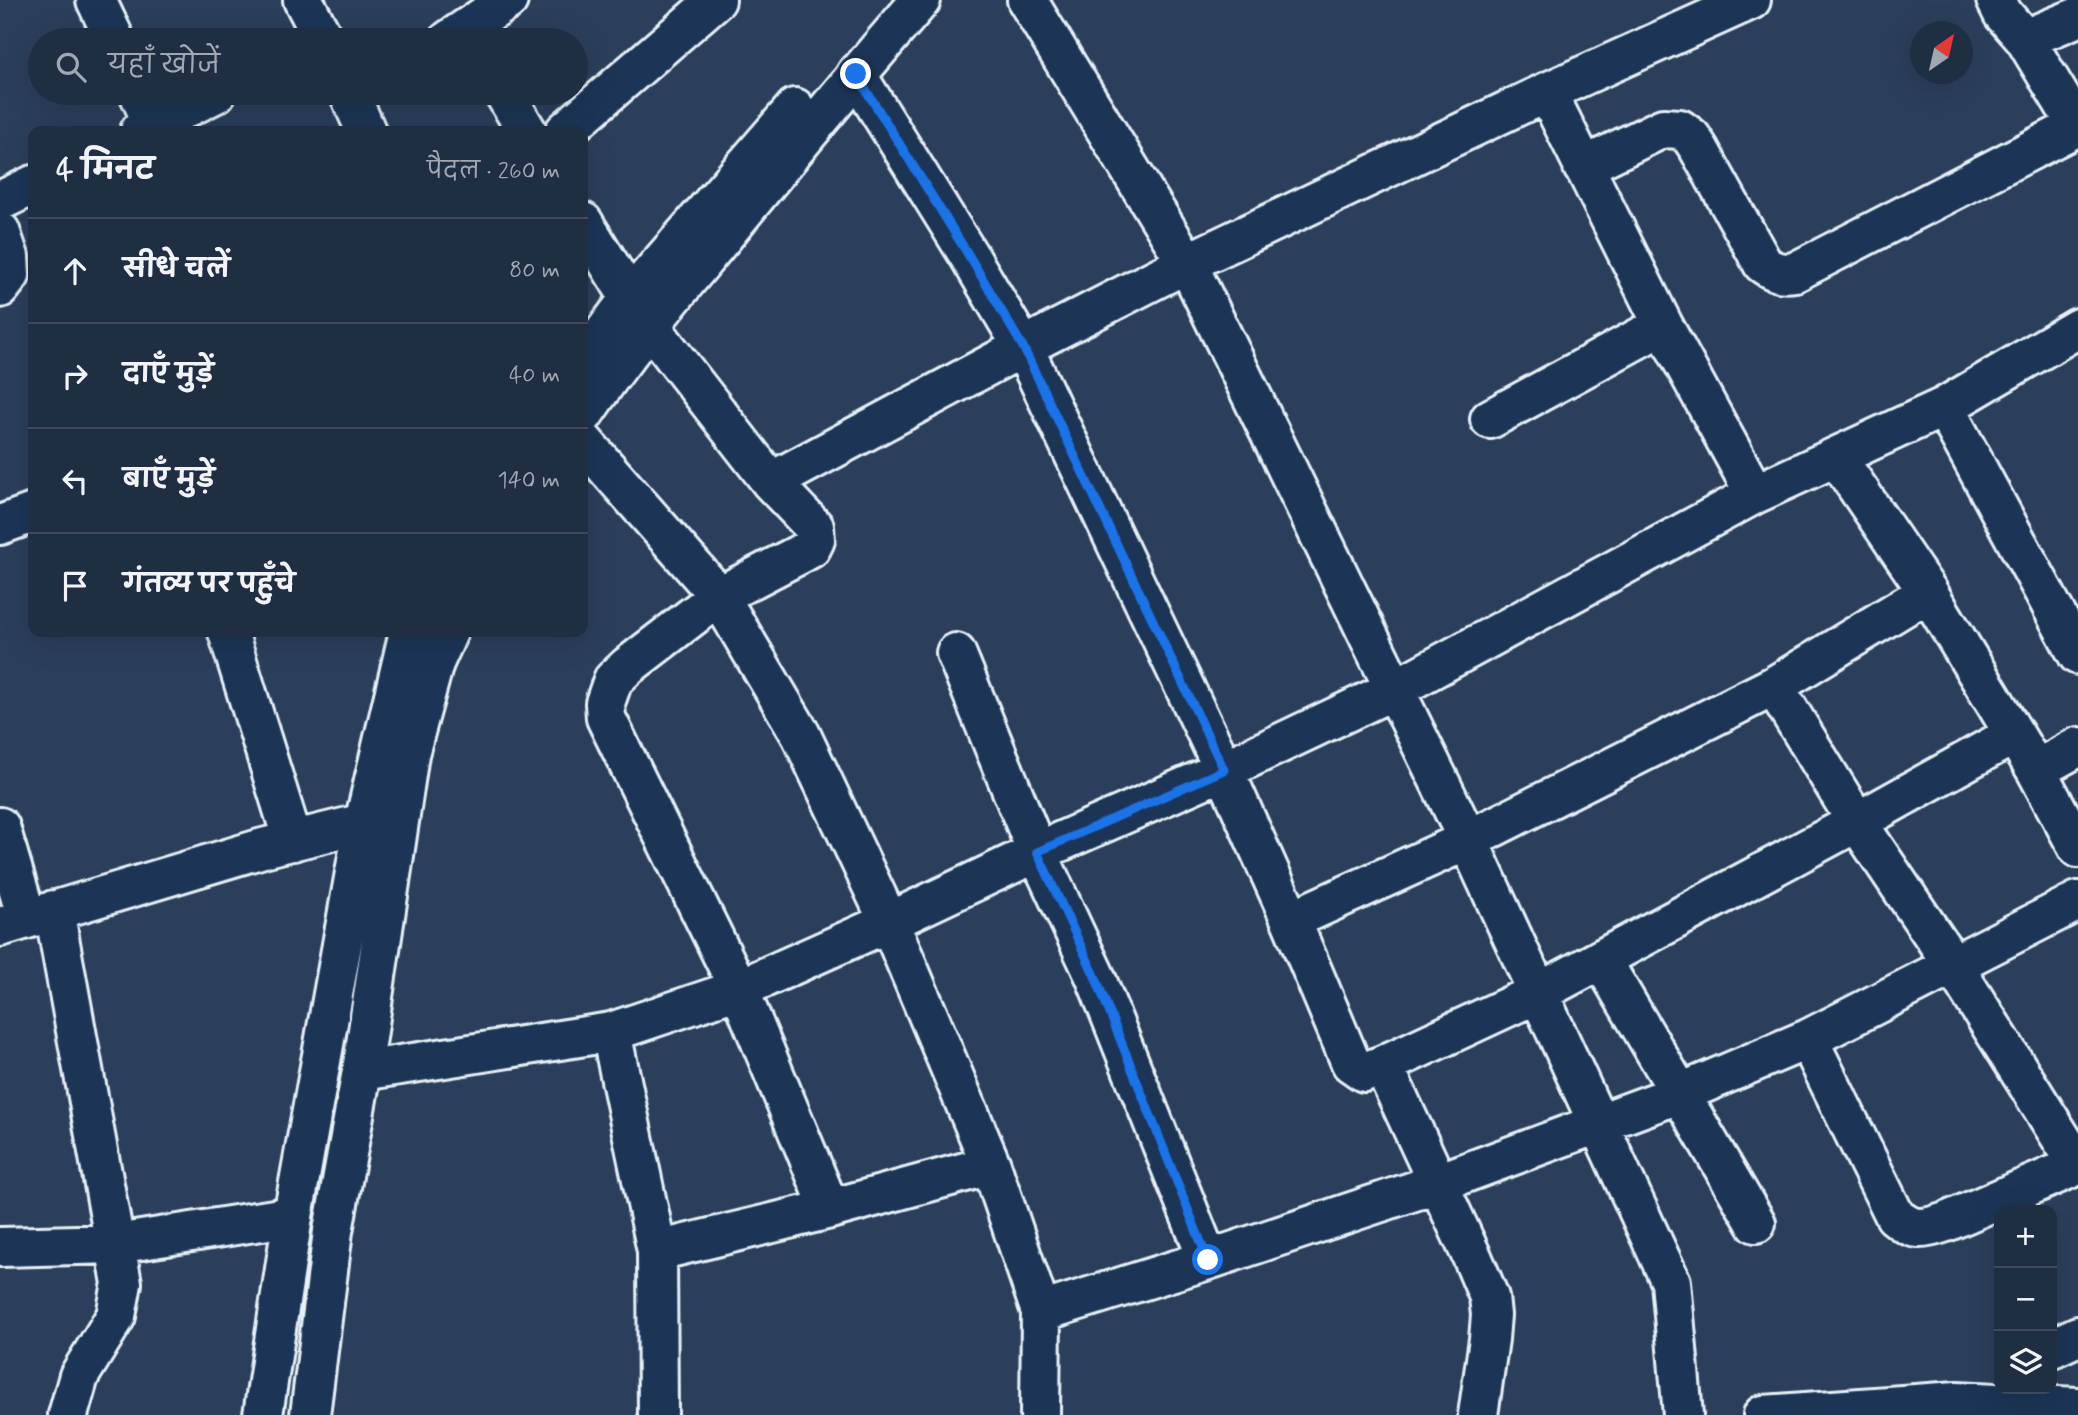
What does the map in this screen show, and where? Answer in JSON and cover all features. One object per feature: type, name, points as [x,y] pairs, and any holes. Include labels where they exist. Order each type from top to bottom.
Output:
[{"type":"street","points":[[96,0],[109,28]]},
{"type":"street","points":[[303,0],[317,28]]},
{"type":"street","points":[[460,27],[508,0]]},
{"type":"street","points":[[571,126],[716,0]]},
{"type":"street","points":[[588,408],[603,386],[640,312],[890,0]]},
{"type":"street","points":[[588,357],[640,312],[920,0]]},
{"type":"street","points":[[1027,0],[1187,263],[1468,841],[1671,1282],[1682,1415]]},
{"type":"street","points":[[771,482],[1187,263],[1547,92],[1751,0]]},
{"type":"street","points":[[1583,167],[1663,128],[1680,129],[1699,149],[1763,264],[1784,274],[1795,272],[2078,126],[2025,39],[2003,14],[1996,0]]},
{"type":"street","points":[[2025,39],[2078,17]]},
{"type":"street","points":[[856,74],[1023,347],[1224,770],[1351,1063],[1364,1072],[1538,993],[2013,735]]},
{"type":"street","points":[[1547,92],[1663,326],[1755,494]]},
{"type":"street","points":[[147,120],[185,105]]},
{"type":"street","points":[[512,105],[524,126]]},
{"type":"street","points":[[0,201],[28,187]]},
{"type":"street","points":[[0,230],[9,257],[10,275],[0,288]]},
{"type":"street","points":[[588,230],[640,312],[771,482],[814,527],[815,540],[811,548],[719,596],[612,680],[605,703],[606,718],[739,989],[830,1209]]},
{"type":"street","points":[[1490,419],[1663,326]]},
{"type":"street","points":[[362,1071],[611,1032],[739,989],[1395,690],[1755,494],[1944,407],[2078,328]]},
{"type":"street","points":[[1944,407],[2078,655]]},
{"type":"street","points":[[588,447],[719,596],[801,735],[889,922],[991,1165],[1041,1312],[1040,1415]]},
{"type":"street","points":[[1837,458],[1928,592],[2036,771],[2078,848]]},
{"type":"street","points":[[0,525],[28,515]]},
{"type":"street","points":[[1291,920],[1468,841],[1774,686],[1928,592]]},
{"type":"street","points":[[230,637],[293,841]]},
{"type":"street","points":[[262,1415],[293,1216],[364,822],[408,637]]},
{"type":"street","points":[[310,1415],[333,1231],[362,1071],[410,754],[434,663],[445,637]]},
{"type":"street","points":[[956,653],[1037,852],[1095,976],[1208,1260]]},
{"type":"street","points":[[1774,686],[1857,822],[1953,965],[2078,1165],[1946,1222],[1927,1228],[1907,1227],[1895,1216],[1808,1039]]},
{"type":"street","points":[[2036,771],[2078,747]]},
{"type":"street","points":[[27,919],[364,822]]},
{"type":"street","points":[[0,827],[116,1244],[122,1283],[116,1316],[79,1376],[68,1415]]},
{"type":"street","points":[[1041,1312],[1208,1260],[1438,1183],[1681,1093],[1808,1039],[2078,901]]},
{"type":"street","points":[[1601,959],[1756,1223]]},
{"type":"street","points":[[611,1032],[657,1251],[658,1415]]},
{"type":"street","points":[[1383,1065],[1489,1297],[1489,1339],[1478,1415]]},
{"type":"street","points":[[657,1251],[830,1209],[991,1165]]},
{"type":"street","points":[[0,1247],[116,1244],[293,1216]]},
{"type":"street","points":[[2057,1346],[2078,1336]]},
{"type":"street","points":[[1957,1401],[1994,1377]]},
{"type":"street","points":[[1763,1415],[1957,1401],[2078,1407]]},
{"type":"route","points":[[856,74],[1023,347],[1224,770],[1037,852],[1095,976],[1208,1260]]}]
